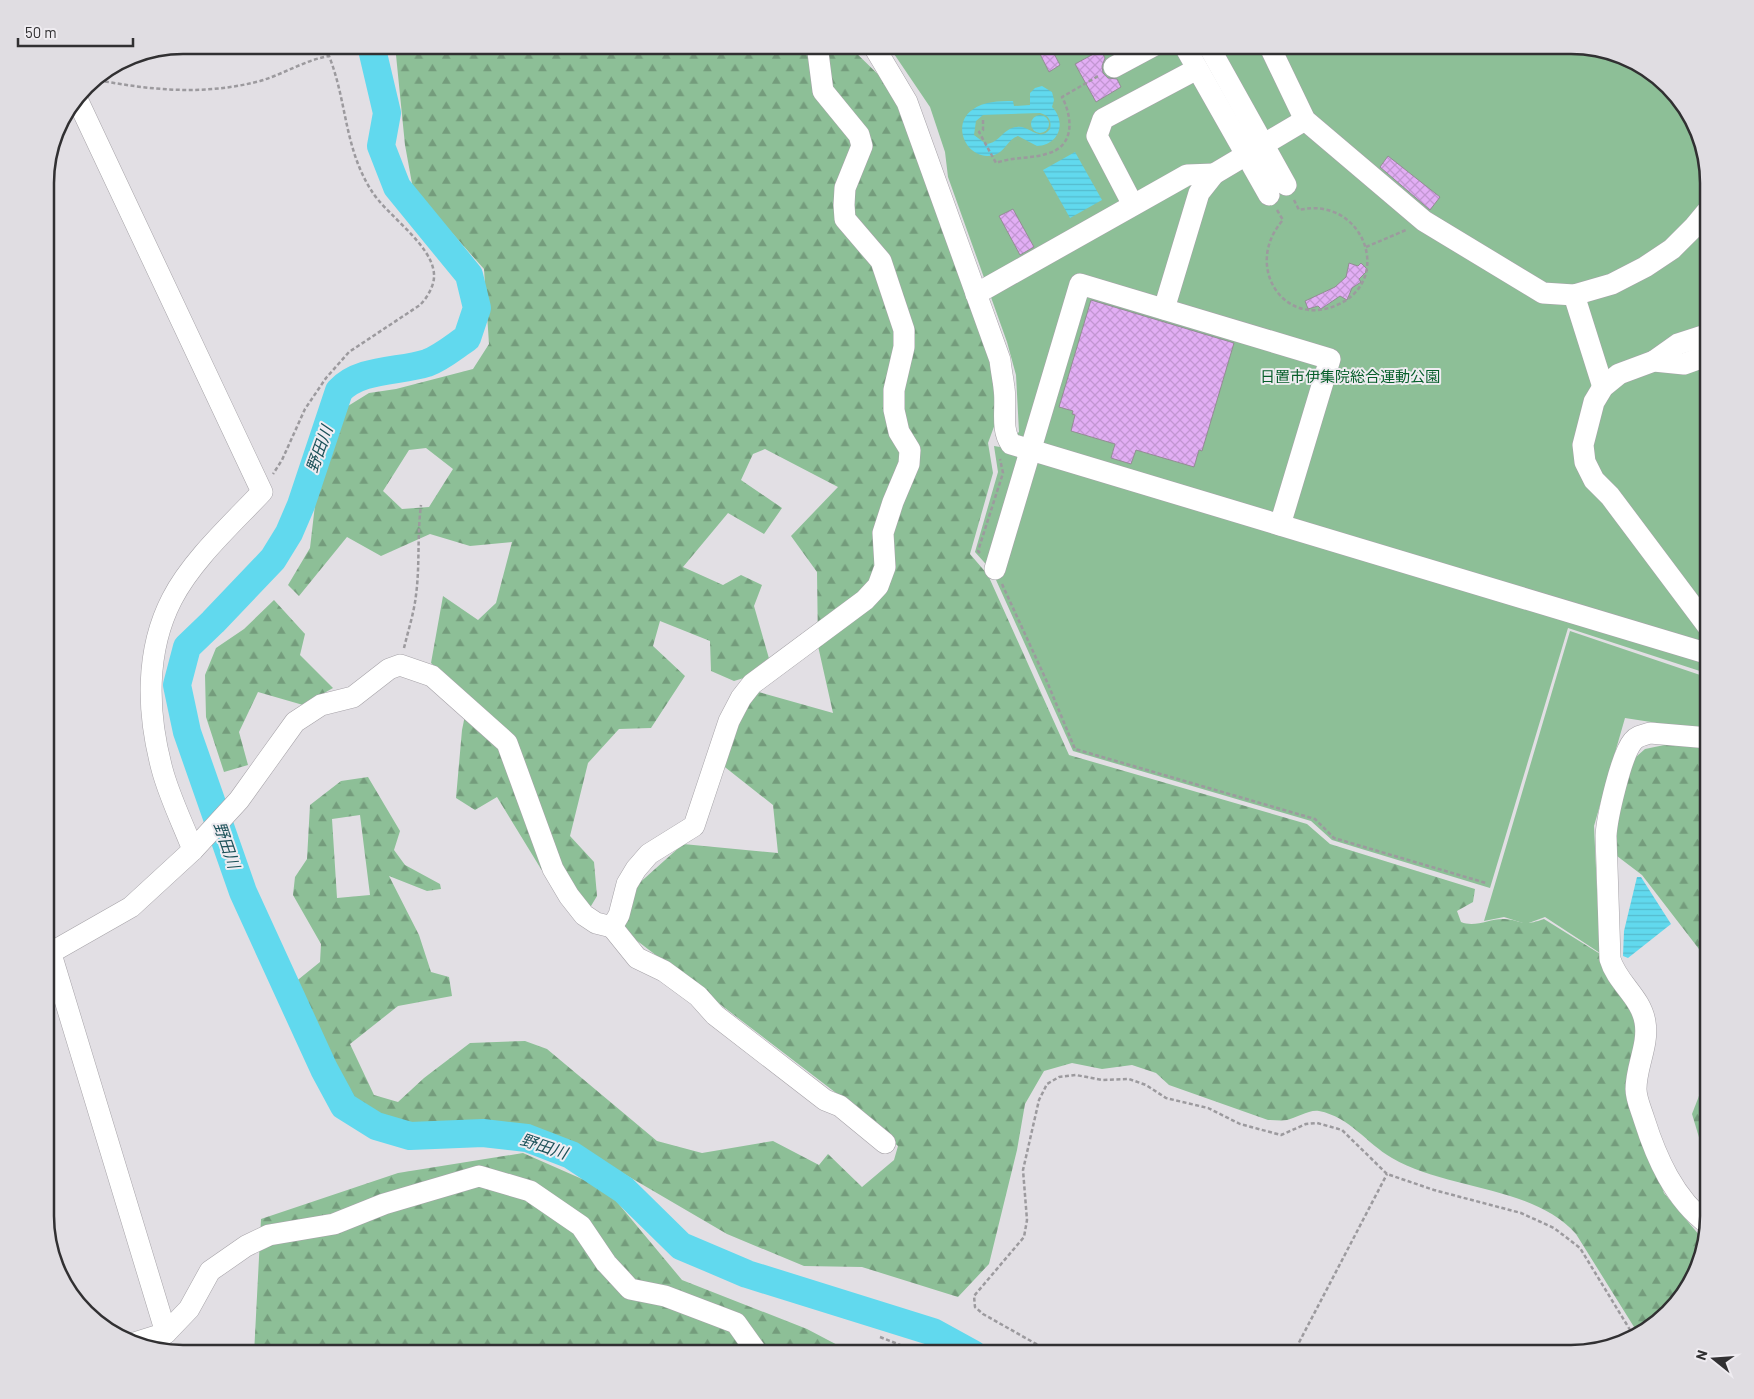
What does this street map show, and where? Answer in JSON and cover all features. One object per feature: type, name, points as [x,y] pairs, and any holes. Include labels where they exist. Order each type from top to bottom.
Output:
[{"type":"street","points":[[612,927],[619,915],[626,884],[636,869],[649,854],[694,826],[729,721],[741,698],[752,684],[865,600],[878,586],[885,567],[883,532],[909,464],[910,450],[899,432],[894,410],[894,390],[904,347],[904,330],[881,261],[846,218],[844,205],[845,188],[862,146],[859,135],[823,90],[818,54]]},
{"type":"street","points":[[878,54],[907,102],[1000,360],[1005,390],[1005,428],[1010,442],[1030,451],[1700,651]]},
{"type":"street","points":[[1114,67],[1138,54]]},
{"type":"street","points":[[1189,54],[1255,150]]},
{"type":"street","points":[[1212,54],[1255,150],[1277,190]]},
{"type":"street","points":[[1273,54],[1305,120],[1424,221],[1543,293],[1574,296],[1612,284],[1645,267],[1672,249],[1700,220]]},
{"type":"street","points":[[1133,205],[1097,136],[1103,118],[1197,68]]},
{"type":"street","points":[[80,106],[262,492],[192,569],[172,599],[157,638],[151,667],[151,710],[162,769],[198,845]]},
{"type":"street","points":[[1164,309],[1199,193],[1214,174],[1305,120]]},
{"type":"street","points":[[976,294],[1188,176],[1214,174]]},
{"type":"street","points":[[995,569],[1080,284],[1330,359],[1280,525]]},
{"type":"street","points":[[1574,296],[1603,387]]},
{"type":"street","points":[[1700,337],[1678,344],[1654,361],[1619,374],[1603,387],[1594,402],[1587,422],[1583,445],[1585,462],[1594,480],[1610,496],[1700,616]]},
{"type":"street","points":[[1654,361],[1684,364],[1700,358]]},
{"type":"street","points":[[54,947],[131,907],[198,845],[239,800],[295,722],[321,705],[353,697],[389,669],[400,664],[432,676],[507,743],[553,869],[569,896],[584,914],[596,923],[612,927],[637,958],[664,971],[698,996],[715,1015],[826,1100],[840,1106],[885,1143]]},
{"type":"street","points":[[1700,737],[1650,733],[1640,735],[1633,741],[1623,762],[1607,824],[1606,836],[1610,959],[1617,974],[1637,1000],[1645,1021],[1645,1038],[1636,1089],[1638,1100],[1652,1146],[1668,1177],[1692,1210],[1700,1217]]},
{"type":"street","points":[[54,974],[166,1334]]},
{"type":"street","points":[[146,1340],[166,1334],[189,1309],[210,1271],[246,1246],[269,1236],[334,1224],[384,1204],[479,1176],[530,1191],[581,1226],[606,1263],[630,1289],[665,1296],[736,1323],[752,1345]]},
{"type":"path","points":[[104,81],[140,88],[190,91],[222,89],[262,80],[329,56],[338,80],[346,132],[356,163],[371,192],[426,253],[434,275],[428,297],[420,305],[349,352],[326,378],[305,409],[282,460],[262,492]]},
{"type":"path","points":[[983,120],[983,130],[979,132],[996,163],[1007,159],[1051,152],[1063,143],[1070,128],[1069,112],[1062,97],[1114,67]]},
{"type":"path","points":[[983,126],[988,125]]},
{"type":"path","points":[[1277,190],[1299,210],[1317,207],[1340,213],[1358,228],[1366,247],[1366,270],[1361,282],[1347,299],[1338,305],[1317,310],[1303,308],[1291,303],[1276,290],[1267,272],[1266,256],[1269,240],[1283,220],[1277,190]]},
{"type":"path","points":[[1366,247],[1424,221]]},
{"type":"path","points":[[1010,442],[999,452],[1002,473],[978,551],[995,569],[1075,748],[1315,819],[1334,838],[1486,883]]},
{"type":"path","points":[[400,664],[416,597],[419,560],[417,533],[421,505]]},
{"type":"path","points":[[1038,1345],[983,1314],[975,1307],[974,1296],[1024,1237],[1027,1220],[1023,1170],[1039,1100],[1047,1084],[1059,1077],[1076,1075],[1102,1080],[1129,1079],[1146,1085],[1166,1098],[1208,1108],[1240,1124],[1281,1135],[1306,1124],[1317,1123],[1342,1130],[1387,1174],[1434,1190],[1521,1213],[1568,1237],[1580,1248],[1631,1331]]},
{"type":"path","points":[[1298,1345],[1387,1174]]},
{"type":"path","points":[[880,1337],[900,1345]]},
{"type":"green space","points":[[396,54],[857,54],[892,88],[993,370],[995,424],[988,443],[993,473],[970,554],[988,575],[1069,755],[1307,824],[1330,844],[1475,889],[1473,902],[1457,911],[1461,922],[1472,924],[1505,919],[1527,923],[1544,919],[1605,957],[1623,993],[1639,1032],[1632,1097],[1664,1193],[1699,1235],[1687,1273],[1668,1301],[1656,1313],[1635,1328],[1576,1234],[1558,1218],[1536,1206],[1513,1197],[1414,1168],[1392,1158],[1349,1125],[1330,1114],[1315,1111],[1287,1120],[1268,1120],[1169,1085],[1156,1073],[1132,1065],[1102,1069],[1072,1063],[1044,1071],[1025,1104],[1017,1150],[989,1264],[958,1297],[862,1267],[804,1266],[727,1234],[614,1168],[527,1126],[411,1128],[350,1101],[294,983],[320,962],[321,944],[293,895],[295,877],[307,859],[310,805],[341,781],[368,777],[400,831],[394,850],[405,865],[440,884],[441,889],[427,891],[389,876],[419,935],[431,972],[449,977],[452,996],[398,1006],[350,1044],[374,1095],[398,1102],[424,1078],[470,1043],[525,1041],[547,1049],[657,1141],[702,1153],[773,1141],[819,1165],[828,1154],[862,1187],[894,1160],[898,1146],[840,1096],[623,930],[636,886],[683,844],[778,853],[773,805],[721,764],[738,718],[755,691],[833,713],[818,646],[817,572],[791,536],[838,487],[765,449],[753,454],[741,480],[782,508],[764,534],[728,513],[683,567],[723,585],[741,575],[762,585],[754,606],[770,662],[760,673],[734,681],[711,671],[710,641],[660,621],[653,646],[685,676],[651,728],[619,729],[588,763],[570,836],[594,862],[597,896],[588,911],[541,869],[497,797],[475,810],[456,798],[462,730],[469,696],[431,663],[443,596],[478,620],[496,603],[512,542],[470,546],[430,534],[381,556],[347,537],[299,596],[288,585],[310,548],[315,505],[348,406],[369,393],[396,389],[473,369],[489,344],[484,269],[413,189],[405,145]],"holes":[[[426,448],[453,469],[429,507],[402,509],[383,491],[409,450]],[[360,815],[370,895],[337,898],[332,819]]]},
{"type":"green space","name":"日置市伊集院総合運動公園","points":[[894,54],[1580,54],[1605,58],[1636,71],[1656,86],[1674,104],[1687,126],[1693,141],[1700,174],[1700,671],[1568,628],[1490,888],[1332,840],[1311,821],[1073,751],[992,571],[975,552],[998,472],[994,446],[1000,447],[1019,432],[1016,375],[1007,342],[948,177],[945,152],[930,107]]},
{"type":"green space","points":[[274,600],[305,634],[300,655],[333,688],[303,705],[258,692],[239,732],[248,765],[224,772],[206,717],[205,675],[216,648],[244,629]]},
{"type":"green space","points":[[1570,631],[1700,675],[1700,730],[1625,718],[1594,826],[1600,953],[1545,917],[1526,924],[1504,917],[1484,921]]},
{"type":"green space","points":[[1674,743],[1700,744],[1700,950],[1642,875],[1617,856],[1616,819],[1629,763],[1645,749]]},
{"type":"green space","points":[[1700,1093],[1700,1141],[1692,1114]]},
{"type":"green space","points":[[523,1153],[607,1190],[682,1280],[807,1329],[837,1345],[254,1345],[261,1219],[398,1173]]},
{"type":"water","points":[[1042,86],[1052,92],[1054,100],[1052,107],[1057,113],[1060,126],[1051,142],[1037,146],[1018,136],[998,153],[985,156],[976,153],[970,148],[962,133],[962,125],[972,110],[987,103],[997,101],[1013,101],[1014,106],[1030,105],[1030,93],[1035,88]],"holes":[[[1043,114],[1049,118],[1050,123],[1050,129],[1046,133],[1038,134],[1026,128],[1017,127],[1008,130],[995,141],[986,144],[974,135],[976,121],[983,115]]]},
{"type":"water","points":[[1036,115],[1044,115],[1049,120],[1047,131],[1036,133],[1031,128],[1031,120]]},
{"type":"water","points":[[1075,152],[1102,200],[1070,218],[1043,170]]},
{"type":"water","points":[[1637,877],[1641,877],[1671,924],[1628,958],[1623,956],[1624,931]]},
{"type":"building","points":[[1040,54],[1054,54],[1060,65],[1049,72]]},
{"type":"building","points":[[1094,54],[1103,54],[1105,58],[1102,66],[1103,73],[1108,78],[1117,79],[1121,87],[1096,102],[1075,64]]},
{"type":"building","points":[[1388,156],[1440,197],[1430,210],[1380,167]]},
{"type":"building","points":[[1013,209],[1034,247],[1020,255],[999,216]]},
{"type":"building","points":[[1349,263],[1358,266],[1361,263],[1368,270],[1359,279],[1361,282],[1352,288],[1347,300],[1340,296],[1321,309],[1318,306],[1308,309],[1305,301],[1335,287],[1346,277]]},
{"type":"building","points":[[1091,300],[1234,343],[1202,451],[1199,450],[1194,467],[1136,450],[1131,464],[1111,458],[1115,444],[1071,431],[1075,415],[1072,414],[1073,411],[1059,407]]},
{"type":"waterway","name":"野田川","points":[[373,54],[387,113],[381,146],[397,187],[469,275],[477,308],[467,338],[443,355],[416,366],[369,374],[358,378],[339,391],[301,505],[289,533],[273,559],[187,647],[177,685],[187,732],[243,892],[324,1069],[344,1106],[376,1126],[410,1136],[483,1133],[527,1138],[571,1155],[624,1190],[681,1246],[747,1274],[933,1332],[957,1345]]}]
